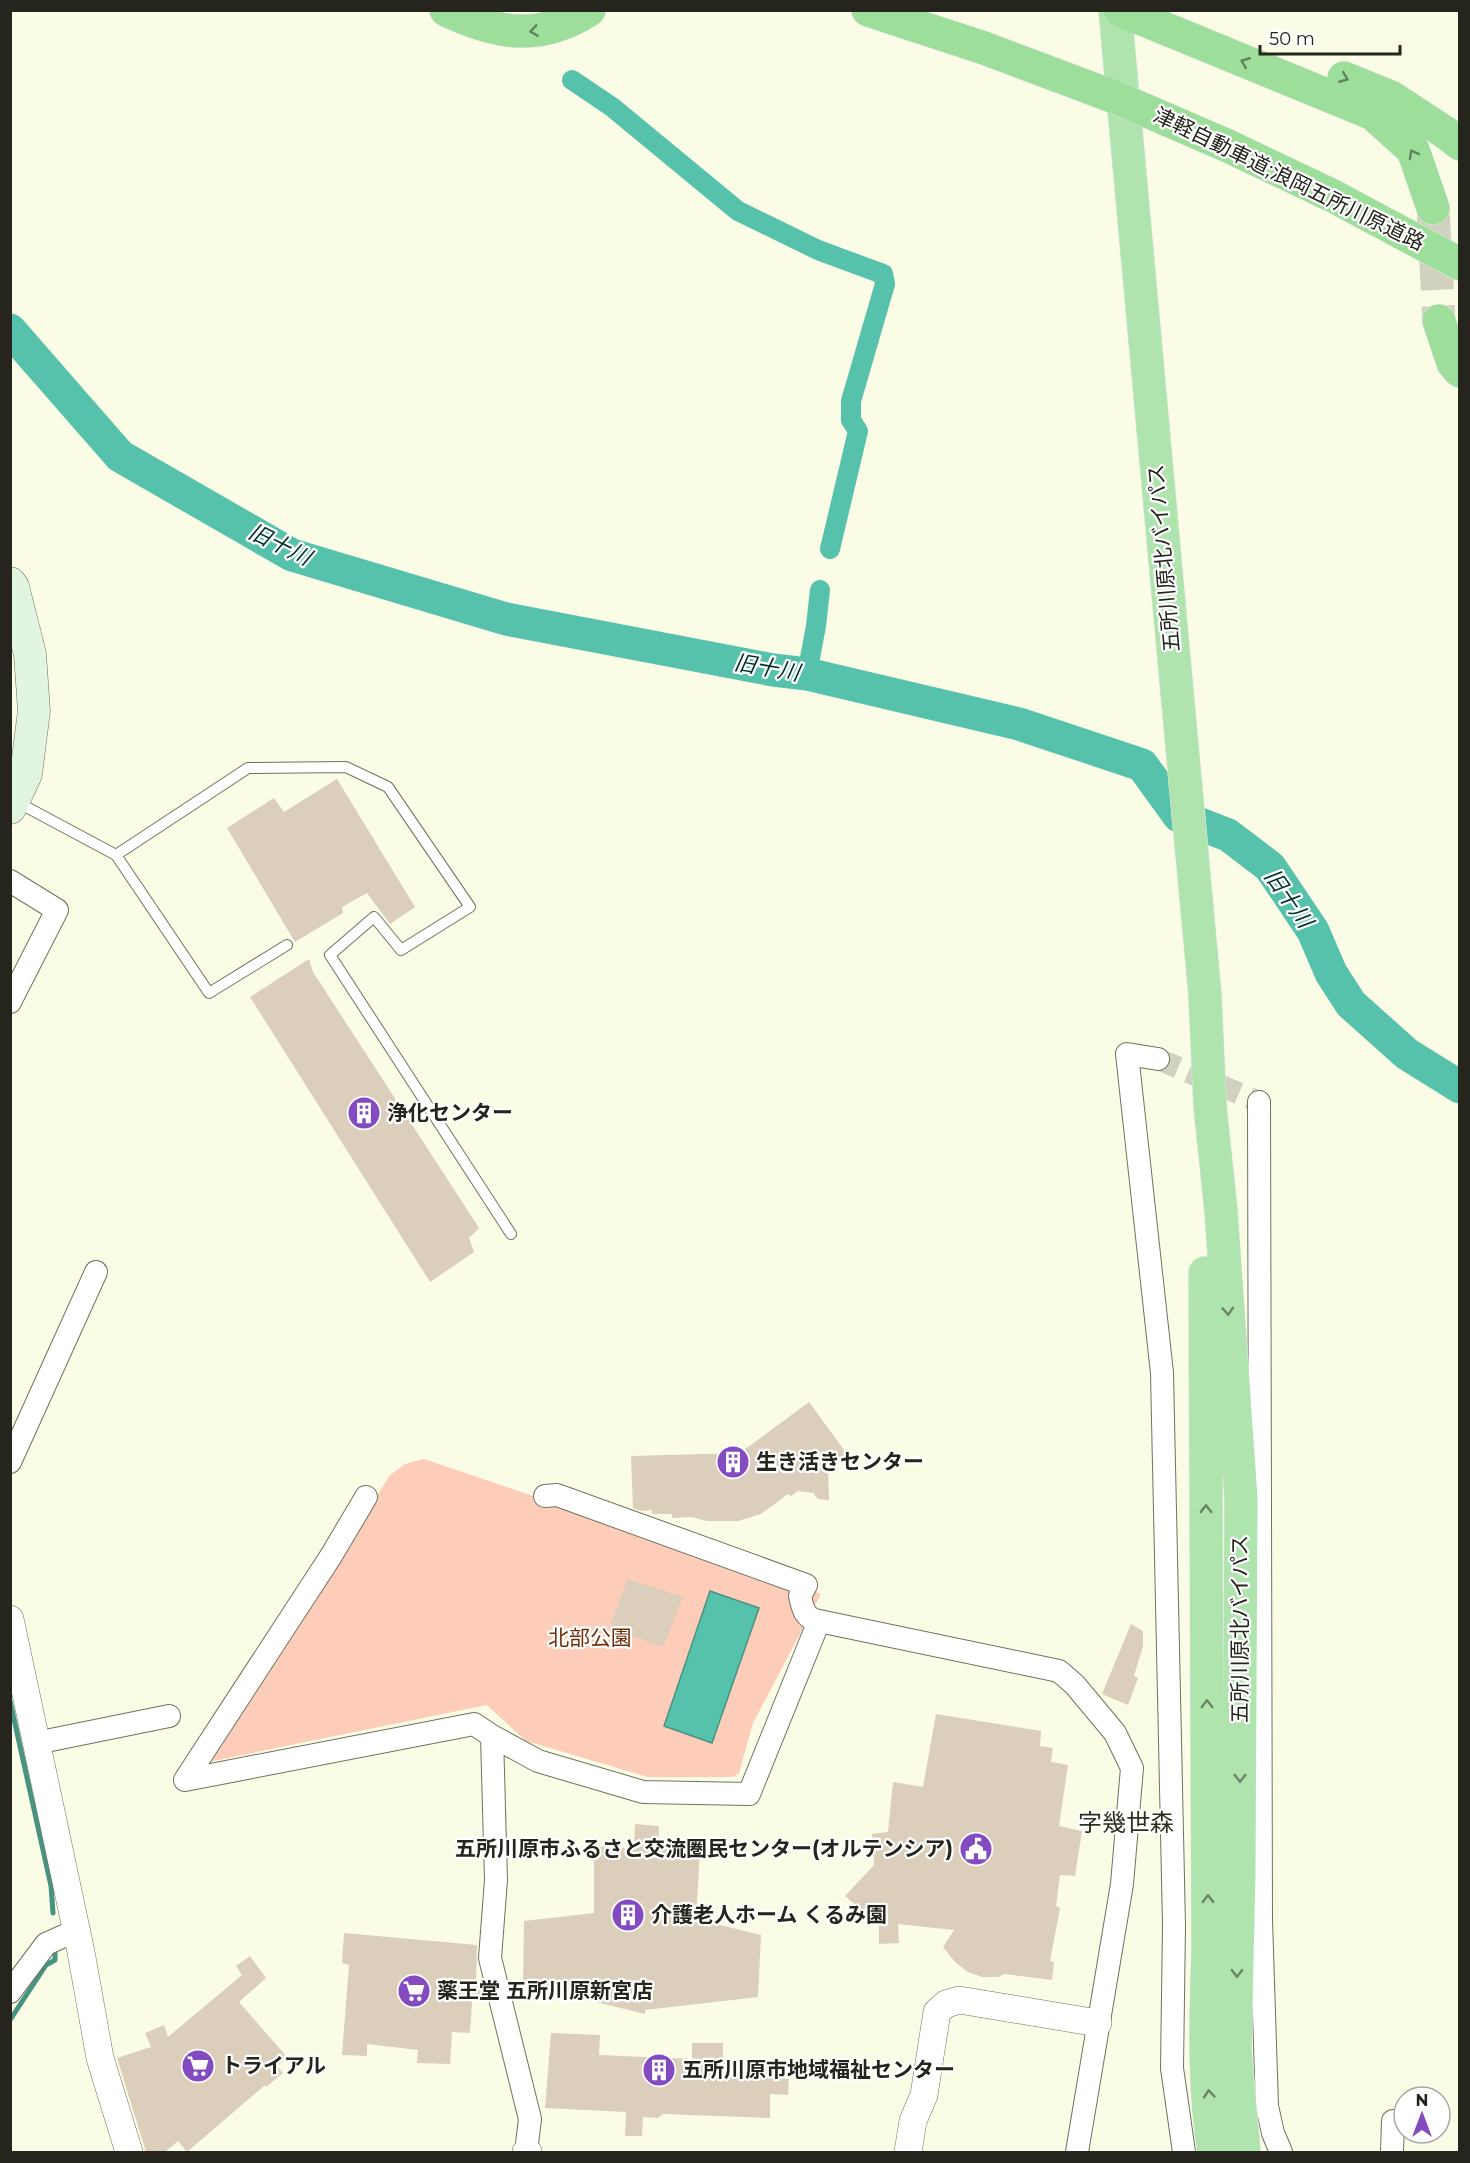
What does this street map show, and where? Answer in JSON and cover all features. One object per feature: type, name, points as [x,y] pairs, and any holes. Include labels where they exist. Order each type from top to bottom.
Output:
[{"type":"highway","points":[[446,10],[476,24],[519,33],[553,28],[589,10]]},
{"type":"highway","name":"津軽自動車道;浪岡五所川原道路","points":[[868,10],[984,48],[1117,98],[1228,146],[1333,196],[1460,264]]},
{"type":"highway","points":[[1118,10],[1373,114],[1413,150],[1433,208]]},
{"type":"highway","name":"五所川原北バイパス","points":[[1118,10],[1205,995],[1210,1106],[1221,1211],[1241,1498],[1239,1862],[1235,2050],[1244,2152]]},
{"type":"highway","points":[[1129,10],[1194,19],[1391,97],[1460,144]]},
{"type":"highway","points":[[1439,321],[1453,363],[1460,371]]},
{"type":"highway","name":"五所川原北バイパス","points":[[1210,1106],[1205,1240],[1208,1946],[1206,2037],[1214,2152]]},
{"type":"main road","points":[[10,583],[13,587],[30,654],[34,711],[26,774],[12,804]]},
{"type":"street","points":[[10,881],[57,910],[10,1002]]},
{"type":"street","points":[[1158,1059],[1127,1054],[1162,1373],[1174,1925],[1172,2068],[1184,2152]]},
{"type":"street","points":[[1259,1102],[1261,1920],[1267,2106],[1273,2133],[1281,2152]]},
{"type":"street","points":[[10,1461],[96,1272]]},
{"type":"street","points":[[545,1496],[557,1495],[806,1585],[800,1596],[804,1613],[810,1620],[1059,1671],[1075,1685],[1115,1734],[1132,1768],[1122,1884],[1077,2152]]},
{"type":"street","points":[[366,1497],[331,1556],[185,1780],[474,1724],[538,1761],[642,1792],[749,1794],[819,1621]]},
{"type":"street","points":[[10,1619],[15,1664],[36,1743],[100,2058],[129,2152]]},
{"type":"street","points":[[36,1743],[169,1716]]},
{"type":"street","points":[[492,1736],[496,1880],[490,1958],[530,2119],[527,2152]]},
{"type":"street","points":[[10,1992],[46,1944],[75,1931]]},
{"type":"street","points":[[908,2152],[913,2121],[924,2095],[937,2012],[946,2004],[958,2000],[1098,2023]]},
{"type":"lane","points":[[116,855],[248,768],[346,768],[388,787],[470,907],[401,950],[374,917],[330,955],[511,1234]]},
{"type":"lane","points":[[12,804],[116,855],[209,993],[286,945]]},
{"type":"green space","name":"北部公園","points":[[424,1459],[821,1594],[753,1723],[739,1773],[733,1777],[648,1777],[526,1741],[487,1705],[208,1762],[390,1475],[405,1464]]},
{"type":"water","points":[[710,1591],[759,1608],[712,1743],[664,1726]]},
{"type":"building","points":[[337,779],[415,907],[390,924],[367,893],[342,907],[343,913],[295,942],[227,828],[274,798],[284,812]]},
{"type":"building","points":[[309,959],[313,972],[479,1228],[469,1238],[474,1252],[430,1282],[250,997]]},
{"type":"building","name":"生き活きセンター","points":[[809,1402],[847,1454],[828,1468],[829,1500],[818,1499],[813,1493],[798,1491],[791,1496],[788,1494],[761,1514],[738,1521],[707,1521],[691,1517],[672,1518],[672,1514],[652,1514],[652,1510],[641,1511],[633,1508],[631,1456],[740,1453]]},
{"type":"building","points":[[628,1579],[683,1597],[663,1647],[609,1628]]},
{"type":"building","points":[[1131,1624],[1143,1631],[1143,1646],[1134,1676],[1138,1678],[1128,1705],[1102,1694]]},
{"type":"building","name":"五所川原市ふるさと交流圏民センター(オルテンシア)","points":[[936,1714],[1041,1731],[1040,1746],[1053,1748],[1051,1762],[1068,1765],[1059,1826],[1082,1831],[1075,1876],[1060,1875],[1056,1906],[1060,1908],[1050,1961],[1054,1962],[1052,1980],[1005,1974],[998,1977],[982,1977],[968,1972],[955,1962],[943,1947],[954,1930],[898,1924],[899,1943],[879,1944],[879,1925],[845,1896],[874,1865],[872,1834],[888,1832],[893,1782],[923,1787]]},
{"type":"building","name":"介護老人ホーム くるみ園","points":[[635,1824],[659,1826],[658,1848],[700,1850],[696,1919],[761,1935],[758,1997],[645,2010],[645,2014],[523,1984],[524,1921],[594,1913],[594,1846],[634,1849]]},
{"type":"building","name":"薬王堂 五所川原新宮店","points":[[344,1933],[477,1945],[476,1981],[482,1983],[481,2001],[472,2001],[470,2033],[452,2032],[450,2064],[417,2063],[418,2050],[367,2044],[367,2056],[342,2055],[349,1965],[342,1963]]},
{"type":"building","name":"トライアル","points":[[250,1956],[266,1978],[239,2002],[287,2057],[277,2066],[283,2073],[266,2087],[265,2085],[187,2152],[178,2141],[165,2152],[146,2152],[117,2058],[151,2047],[145,2033],[164,2025],[168,2037],[242,1975],[236,1966]]},
{"type":"building","name":"五所川原市地域福祉センター","points":[[551,2033],[600,2035],[599,2055],[692,2059],[692,2043],[723,2043],[723,2061],[770,2063],[769,2078],[789,2079],[788,2095],[770,2094],[770,2118],[663,2114],[658,2118],[643,2117],[642,2136],[625,2136],[626,2112],[545,2108]]},
{"type":"waterway","points":[[572,80],[612,107],[738,211],[818,250],[883,274],[885,284],[851,401],[851,420],[858,431],[830,549]]},
{"type":"waterway","name":"旧十川","points":[[10,330],[120,456],[292,555],[506,619],[773,670],[807,674],[1019,724],[1142,765],[1179,816],[1228,835],[1270,867],[1313,931],[1331,973],[1351,1004],[1407,1054],[1460,1087]]},
{"type":"waterway","points":[[807,674],[820,590]]},
{"type":"waterway","points":[[10,1701],[51,1886],[53,1913]]},
{"type":"waterway","points":[[10,2020],[46,1965],[55,1960],[55,1948]]},
{"type":"tunnel","points":[[1433,208],[1439,321]]},
{"type":"tunnel","points":[[1158,1059],[1259,1102]]},
{"type":"place","name":"浄化センター","points":[[364,1113]]},
{"type":"place","name":"生き活きセンター","points":[[733,1462]]},
{"type":"place","name":"五所川原市ふるさと交流圏民センター(オルテンシア)","points":[[976,1849]]},
{"type":"place","name":"介護老人ホーム くるみ園","points":[[628,1915]]},
{"type":"place","name":"薬王堂 五所川原新宮店","points":[[414,1991]]},
{"type":"place","name":"トライアル","points":[[198,2066]]},
{"type":"place","name":"五所川原市地域福祉センター","points":[[659,2070]]},
{"type":"district","name":"字幾世森","points":[[1126,1823]]}]
